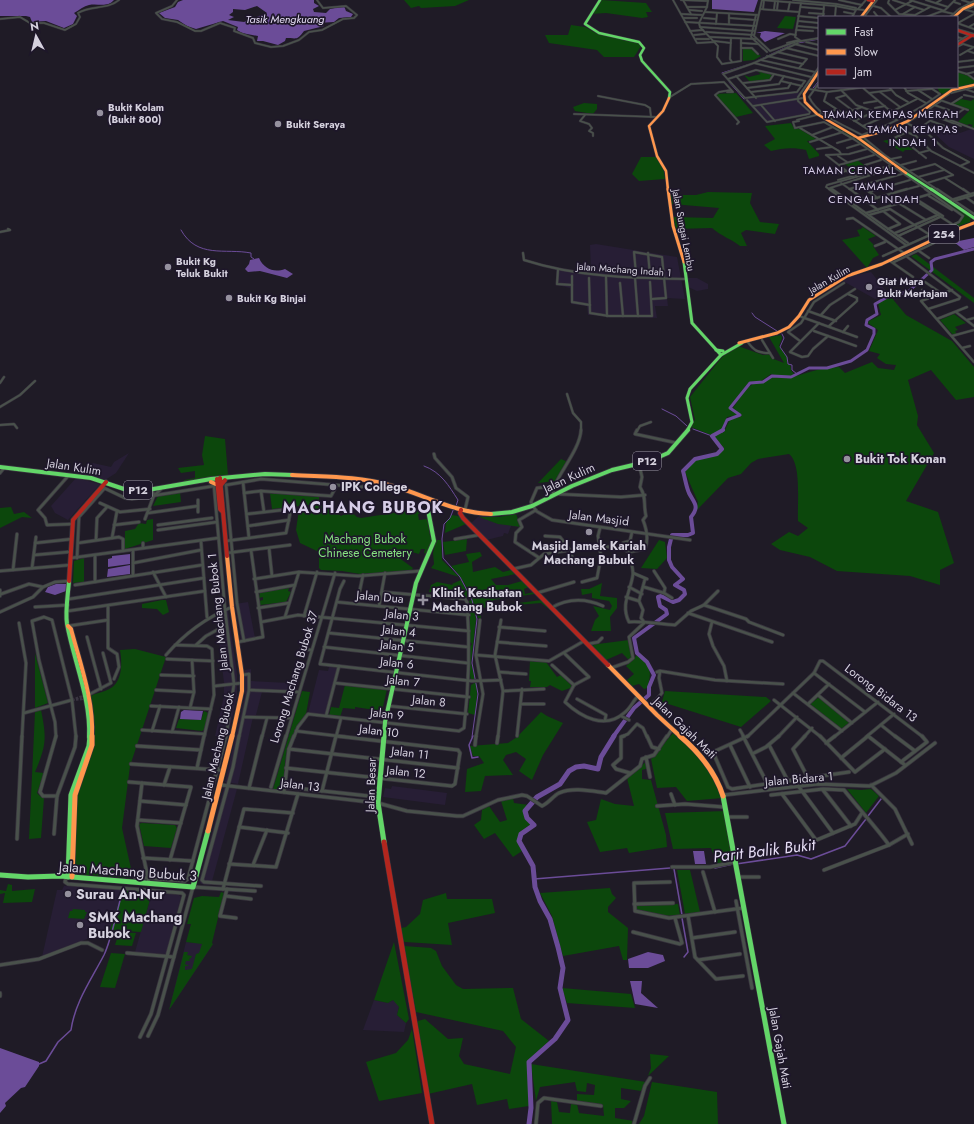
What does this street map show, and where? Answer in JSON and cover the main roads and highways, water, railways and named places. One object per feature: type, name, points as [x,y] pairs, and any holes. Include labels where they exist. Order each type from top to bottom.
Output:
[{"type":"main road","name":"Jalan Sungai Lembu","points":[[600,0],[584,24],[599,33],[640,43],[644,48],[640,55],[642,61],[668,90],[670,97],[662,113],[649,124],[649,127],[657,156],[666,171],[673,226],[683,257],[692,323],[721,354]]},
{"type":"main road","points":[[860,16],[861,10],[872,1]]},
{"type":"main road","points":[[861,16],[872,1]]},
{"type":"main road","points":[[954,15],[973,3]]},
{"type":"main road","points":[[958,30],[971,36]]},
{"type":"main road","points":[[959,44],[971,36]]},
{"type":"main road","points":[[818,72],[805,99],[820,114]]},
{"type":"main road","points":[[818,72],[804,94],[803,98],[808,105],[836,126],[860,137],[894,165],[950,201],[957,211],[973,218]]},
{"type":"main road","points":[[860,137],[882,132],[905,122],[924,111],[952,90],[974,86]]},
{"type":"main road","name":"254","points":[[868,269],[892,262],[953,226],[967,223],[973,218]]},
{"type":"main road","name":"254","points":[[868,269],[917,249],[973,218]]},
{"type":"main road","name":"Jalan Kulim","points":[[191,483],[219,483],[227,479],[278,474],[360,479],[381,483],[459,509],[494,514],[534,508],[555,495],[612,470],[660,457],[677,443],[688,430],[692,422],[687,398],[688,392],[721,354],[742,342],[781,331],[794,323],[809,300],[847,276],[868,269]]},
{"type":"main road","name":"Jalan Kulim","points":[[2,467],[69,475],[106,482],[124,489],[152,490],[191,483],[219,483]]},
{"type":"main road","points":[[69,877],[71,795],[89,742],[90,727],[71,629],[68,626],[70,558],[73,524],[75,516],[103,488],[106,482]]},
{"type":"main road","name":"Jalan Machang Bubok","points":[[219,483],[224,491],[220,510]]},
{"type":"main road","name":"Jalan Machang Bubok","points":[[193,887],[221,785],[221,770],[241,698],[242,683],[238,642],[232,608],[227,554],[220,510],[219,483]]},
{"type":"main road","name":"Jalan Besar","points":[[432,1124],[378,803],[385,722],[420,571],[433,543],[428,510],[434,501]]},
{"type":"main road","name":"Jalan Gajah Mati","points":[[459,509],[461,516],[479,535],[647,705],[708,763],[718,779],[724,795],[784,1124]]},
{"type":"main road","name":"Jalan Machang Bubuk 3","points":[[0,875],[28,878],[69,877],[193,887]]},
{"type":"water","points":[[0,0],[114,0],[108,4],[83,7],[74,13],[77,16],[73,24],[64,28],[46,21],[32,22],[30,17],[26,16],[0,16]]},
{"type":"water","name":"Tasik Mengkuang","points":[[183,0],[314,0],[314,3],[319,6],[313,9],[314,12],[326,13],[330,9],[344,6],[346,11],[353,14],[351,17],[339,18],[334,22],[317,23],[324,26],[304,31],[296,38],[286,38],[285,41],[278,45],[257,41],[258,36],[242,33],[237,30],[238,27],[223,21],[196,29],[187,26],[178,20],[165,18],[159,13],[175,7],[178,2]],"holes":[[[257,6],[267,13],[244,22],[228,20],[234,17],[229,15],[233,12],[233,9],[245,10]]]},
{"type":"water","points":[[712,0],[758,0],[754,12],[712,9]]},
{"type":"water","points":[[765,31],[785,33],[765,42],[760,37],[761,33],[756,33]]},
{"type":"water","points":[[974,238],[974,247],[964,250],[954,242]]},
{"type":"water","points":[[259,258],[264,265],[270,269],[277,271],[285,269],[293,274],[287,278],[260,271],[248,272],[245,269],[250,260]]},
{"type":"water","points":[[130,554],[130,564],[108,567],[108,559],[112,558],[112,556]]},
{"type":"water","points":[[130,565],[130,574],[107,577],[108,569]]},
{"type":"water","points":[[56,584],[66,584],[66,591],[55,595],[45,592],[48,587]]},
{"type":"water","points":[[184,710],[203,711],[201,720],[180,719],[181,712]]},
{"type":"water","points":[[693,851],[704,851],[706,864],[695,864]]},
{"type":"water","points":[[648,952],[663,955],[665,961],[648,968],[629,968],[628,959]]},
{"type":"water","points":[[630,981],[642,981],[641,993],[658,1008],[635,1004]]},
{"type":"water","points":[[0,1048],[39,1062],[39,1066],[25,1087],[21,1088],[5,1103],[6,1106],[0,1113]]},
{"type":"waterway","points":[[798,43],[818,39]]},
{"type":"waterway","points":[[757,61],[791,45]]},
{"type":"waterway","points":[[722,73],[747,65]]},
{"type":"waterway","points":[[729,82],[744,99]]},
{"type":"waterway","points":[[813,88],[818,82]]},
{"type":"waterway","points":[[181,230],[188,239],[203,249],[251,253],[251,257],[254,259]]},
{"type":"waterway","points":[[722,430],[727,420],[740,415],[730,408],[750,383],[763,382],[772,376],[791,377],[809,368],[827,368],[851,361],[867,350],[874,334],[874,329],[866,325],[867,320],[877,314],[875,304],[891,295],[908,292],[932,270],[931,262],[935,259],[974,249]]},
{"type":"waterway","points":[[752,313],[755,317],[777,331]]},
{"type":"waterway","points":[[782,334],[784,338],[780,347],[787,357],[788,364],[792,365],[792,370],[797,374]]},
{"type":"waterway","points":[[662,409],[676,416],[687,426]]},
{"type":"waterway","points":[[693,429],[712,436]]},
{"type":"waterway","points":[[613,737],[634,708],[649,695],[649,687],[654,675],[647,662],[637,653],[634,638],[667,614],[666,610],[660,606],[658,597],[661,596],[673,602],[679,600],[685,594],[684,590],[675,585],[683,579],[672,567],[669,560],[669,547],[672,535],[688,535],[693,533],[691,517],[696,507],[688,490],[683,471],[695,459],[717,454],[722,449],[712,436],[722,430]]},
{"type":"waterway","points":[[424,466],[435,472],[448,485],[458,500],[456,506]]},
{"type":"waterway","points":[[454,508],[450,518],[444,524],[442,539],[443,558],[460,577],[472,600],[477,619],[472,663],[478,694],[472,737]]},
{"type":"waterway","points":[[473,736],[469,745],[472,758],[478,757]]},
{"type":"waterway","points":[[529,1124],[531,1108],[529,1062],[555,1039],[568,1020],[560,988],[563,968],[558,947],[550,919],[540,901],[535,887],[533,866],[519,841],[521,834],[534,825],[527,818],[525,811],[537,797],[560,784],[569,771],[576,767],[584,766],[598,769],[601,757],[614,736]]},
{"type":"waterway","name":"Parit Balik Bukit","points":[[868,816],[881,799]]},
{"type":"waterway","name":"Parit Balik Bukit","points":[[736,864],[797,855],[811,859],[845,846],[866,819]]},
{"type":"waterway","name":"Parit Balik Bukit","points":[[715,868],[733,864]]},
{"type":"waterway","name":"Parit Balik Bukit","points":[[534,879],[670,868]]},
{"type":"waterway","name":"Parit Balik Bukit","points":[[687,868],[704,868]]},
{"type":"waterway","points":[[674,869],[682,915]]},
{"type":"waterway","points":[[39,1064],[46,1061],[58,1042],[71,1030],[76,1010],[107,948],[123,890]]},
{"type":"waterway","points":[[682,918],[688,952],[684,957]]},
{"type":"tunnel","points":[[83,696],[82,699],[72,700],[83,696]]},
{"type":"place","name":"Bukit Kolam (Bukit 800)","points":[[100,113]]},
{"type":"place","name":"Bukit Seraya","points":[[278,124]]},
{"type":"place","name":"Bukit Kg Teluk Bukit","points":[[168,267]]},
{"type":"place","name":"Giat Mara Bukit Mertajam","points":[[869,287]]},
{"type":"place","name":"Bukit Kg Binjai","points":[[229,298]]},
{"type":"place","name":"Bukit Tok Konan","points":[[847,459]]},
{"type":"place","name":"IPK College","points":[[333,487]]},
{"type":"place","name":"Masjid Jamek Kariah Machang Bubuk","points":[[589,532]]},
{"type":"place","name":"Klinik Kesihatan Machang Bubok","points":[[423,600]]},
{"type":"place","name":"Surau An-Nur","points":[[68,894]]},
{"type":"place","name":"SMK Machang Bubok","points":[[80,925]]},
{"type":"district","name":"TAMAN KEMPAS MERAH","points":[[891,114]]},
{"type":"district","name":"TAMAN KEMPAS INDAH 1","points":[[913,135]]},
{"type":"district","name":"TAMAN CENGAL","points":[[850,170]]},
{"type":"district","name":"TAMAN CENGAL INDAH","points":[[874,192]]},
{"type":"district","name":"MACHANG BUBOK","points":[[363,507]]},
{"type":"park label","name":"Machang Bubok Chinese Cemetery","points":[[365,546]]}]
